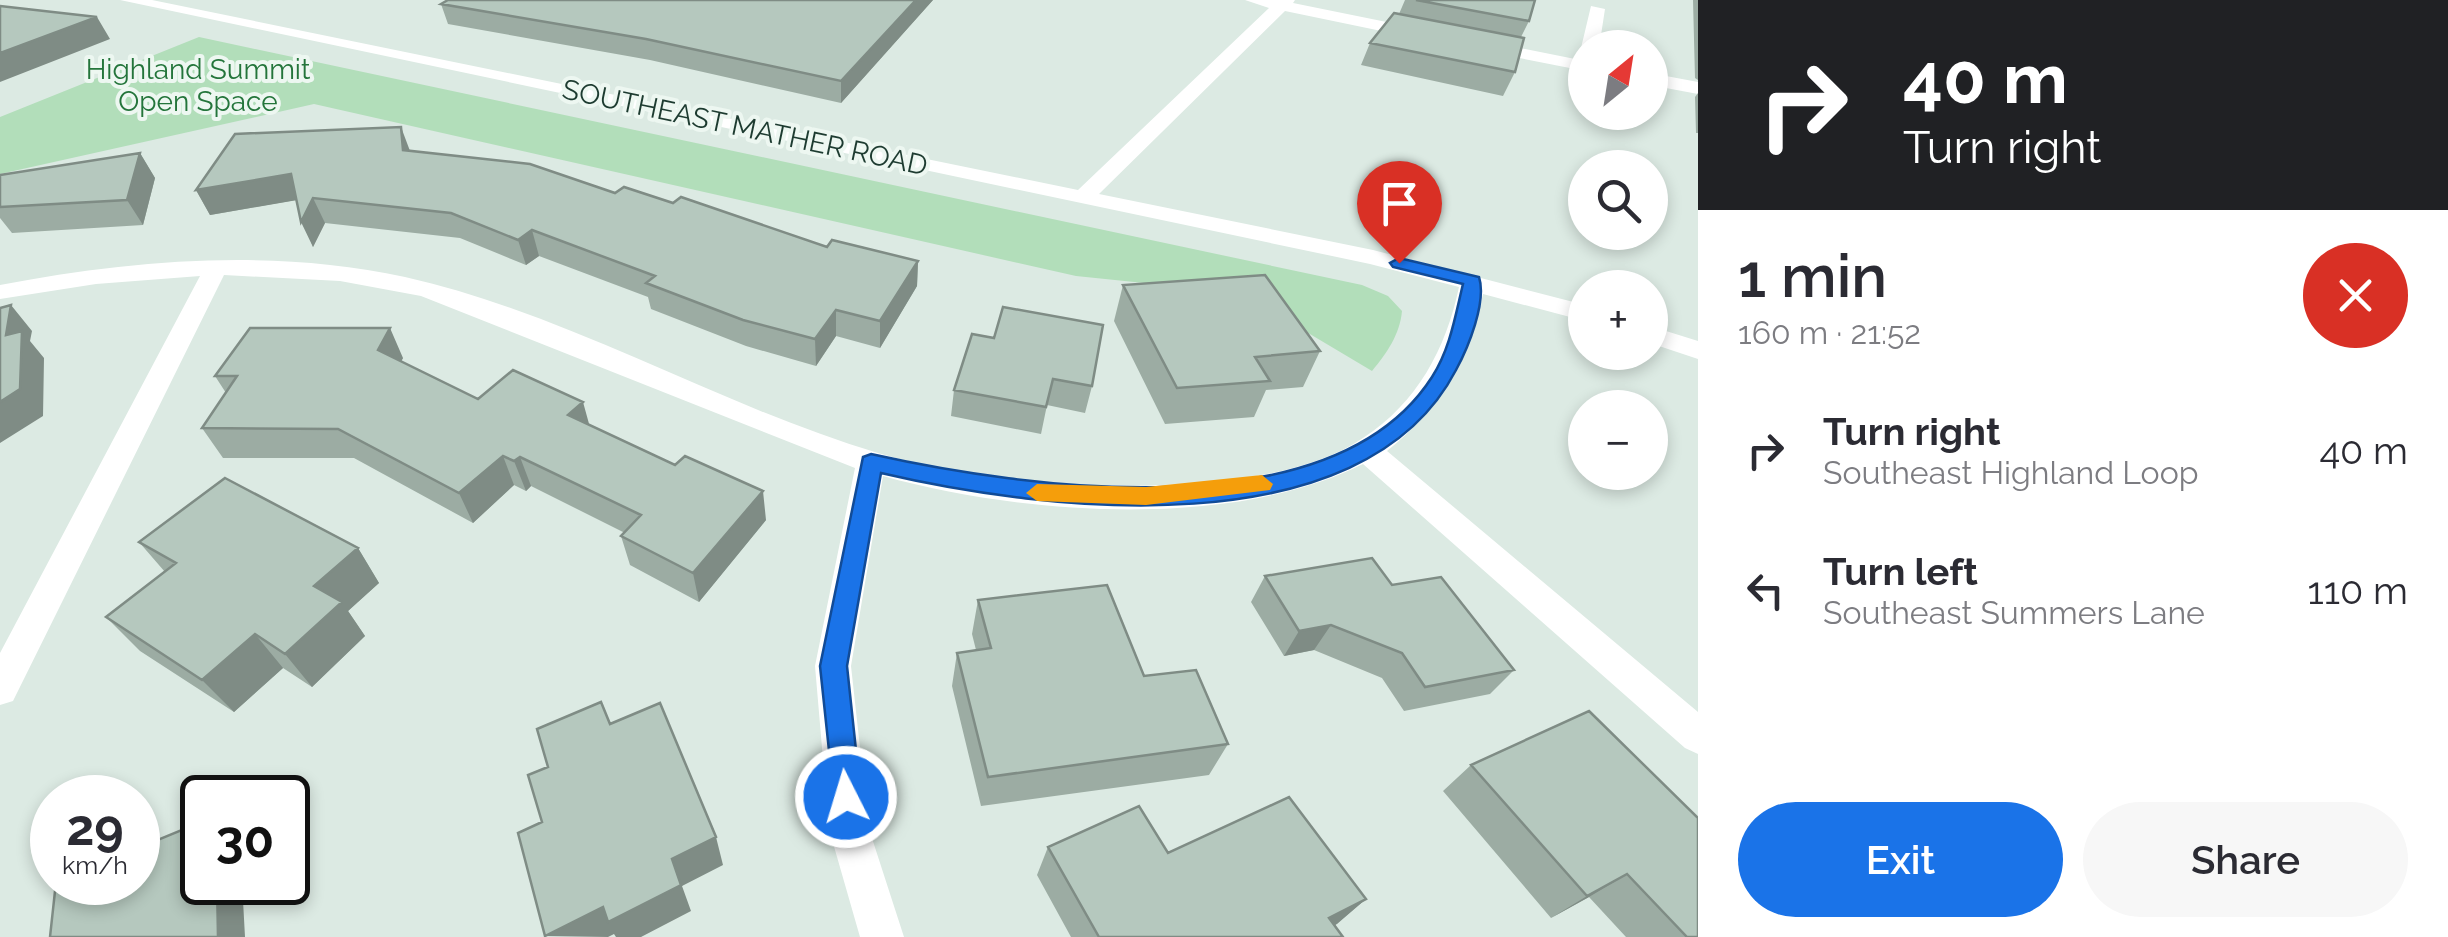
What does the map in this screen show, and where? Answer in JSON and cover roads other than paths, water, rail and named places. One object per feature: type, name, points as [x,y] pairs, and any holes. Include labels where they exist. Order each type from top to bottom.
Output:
[{"type":"street","name":"SOUTHEAST MATHER ROAD","points":[[128,0],[1083,197],[1473,281],[1568,308]]},
{"type":"street","points":[[1253,0],[1284,3],[1431,36]]},
{"type":"street","points":[[1083,197],[1284,3]]},
{"type":"street","points":[[1593,30],[1597,9]]},
{"type":"street","points":[[1470,44],[1568,63]]},
{"type":"street","points":[[1668,82],[1698,88]]},
{"type":"street","points":[[0,292],[70,277],[216,268],[392,282],[504,317],[871,462],[947,480],[1053,495],[1146,496],[1242,488],[1318,471],[1368,450],[1404,421],[1438,384],[1458,347],[1473,281]]},
{"type":"street","points":[[0,689],[216,268]]},
{"type":"street","points":[[1668,340],[1698,350]]},
{"type":"street","points":[[1368,450],[1698,736]]},
{"type":"street","points":[[871,462],[833,666],[849,829],[882,937]]},
{"type":"park label","name":"Highland Summit Open Space","points":[[198,85]]}]
